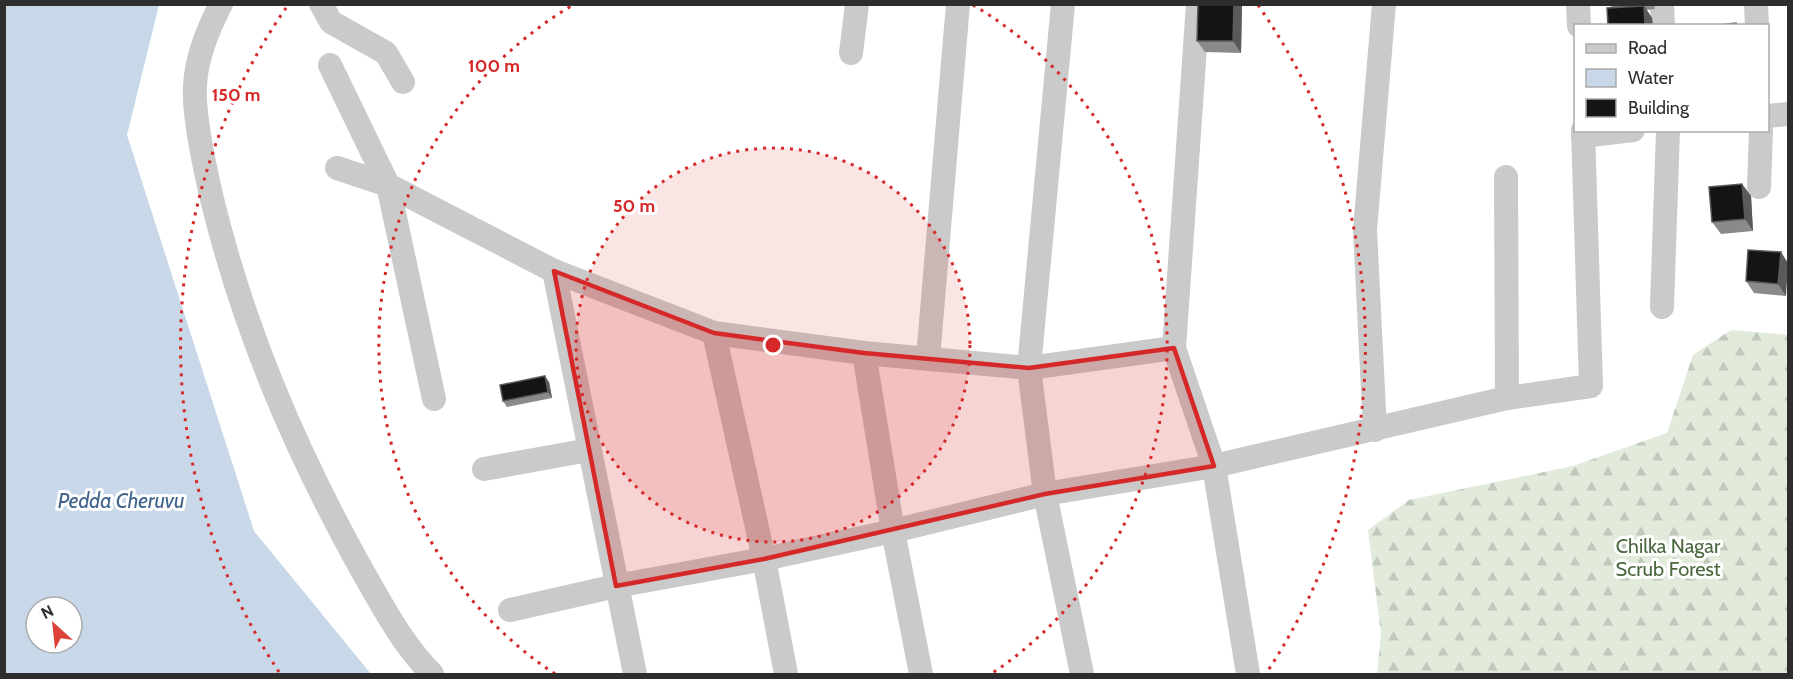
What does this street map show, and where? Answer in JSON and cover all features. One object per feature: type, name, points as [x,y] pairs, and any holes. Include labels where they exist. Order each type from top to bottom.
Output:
[{"type":"street","points":[[220,4],[208,29],[195,87],[204,162],[229,269],[272,387],[321,495],[393,626],[432,675]]},
{"type":"street","points":[[321,4],[331,22],[386,53],[403,82]]},
{"type":"street","points":[[851,53],[857,4]]},
{"type":"street","points":[[928,358],[958,4]]},
{"type":"street","points":[[1063,4],[1029,368],[1045,494],[1082,675]]},
{"type":"street","points":[[1198,4],[1174,348],[1214,466],[1248,675]]},
{"type":"street","points":[[1375,430],[1365,230],[1384,4]]},
{"type":"street","points":[[1578,4],[1579,24]]},
{"type":"street","points":[[1662,4],[1663,24]]},
{"type":"street","points":[[1756,4],[1757,24]]},
{"type":"street","points":[[330,65],[388,185],[434,399]]},
{"type":"street","points":[[1769,116],[1788,114]]},
{"type":"street","points":[[510,610],[616,586],[764,559],[1045,494],[1214,466],[1507,398],[1592,386],[1583,133],[1600,132]]},
{"type":"street","points":[[1662,308],[1668,132]]},
{"type":"street","points":[[1760,187],[1761,132]]},
{"type":"street","points":[[337,168],[388,185],[554,271],[714,333],[864,353],[1029,368],[1174,348]]},
{"type":"street","points":[[1506,177],[1507,398]]},
{"type":"street","points":[[554,271],[616,586],[636,675]]},
{"type":"street","points":[[714,333],[764,559],[786,675]]},
{"type":"street","points":[[864,353],[893,531],[921,675]]},
{"type":"street","points":[[484,469],[589,450]]},
{"type":"highlighted area","points":[[554,271],[714,333],[864,353],[1029,368],[1174,348],[1214,466],[1045,494],[764,559],[616,586]]},
{"type":"green space","name":"Chilka Nagar Scrub Forest","points":[[1731,330],[1788,335],[1788,674],[1377,674],[1381,634],[1368,530],[1409,500],[1573,466],[1667,433],[1693,355]]},
{"type":"water","name":"Pedda Cheruvu","points":[[4,5],[159,5],[127,135],[254,531],[371,674],[5,674]]},
{"type":"building","points":[[1198,4],[1234,4],[1233,41],[1197,41]]},
{"type":"building","points":[[1644,6],[1645,24],[1608,24],[1607,8]]},
{"type":"building","points":[[1742,184],[1745,219],[1712,222],[1709,187]]},
{"type":"building","points":[[1748,250],[1781,252],[1778,284],[1746,281]]},
{"type":"building","points":[[545,376],[548,392],[503,401],[500,385]]}]
